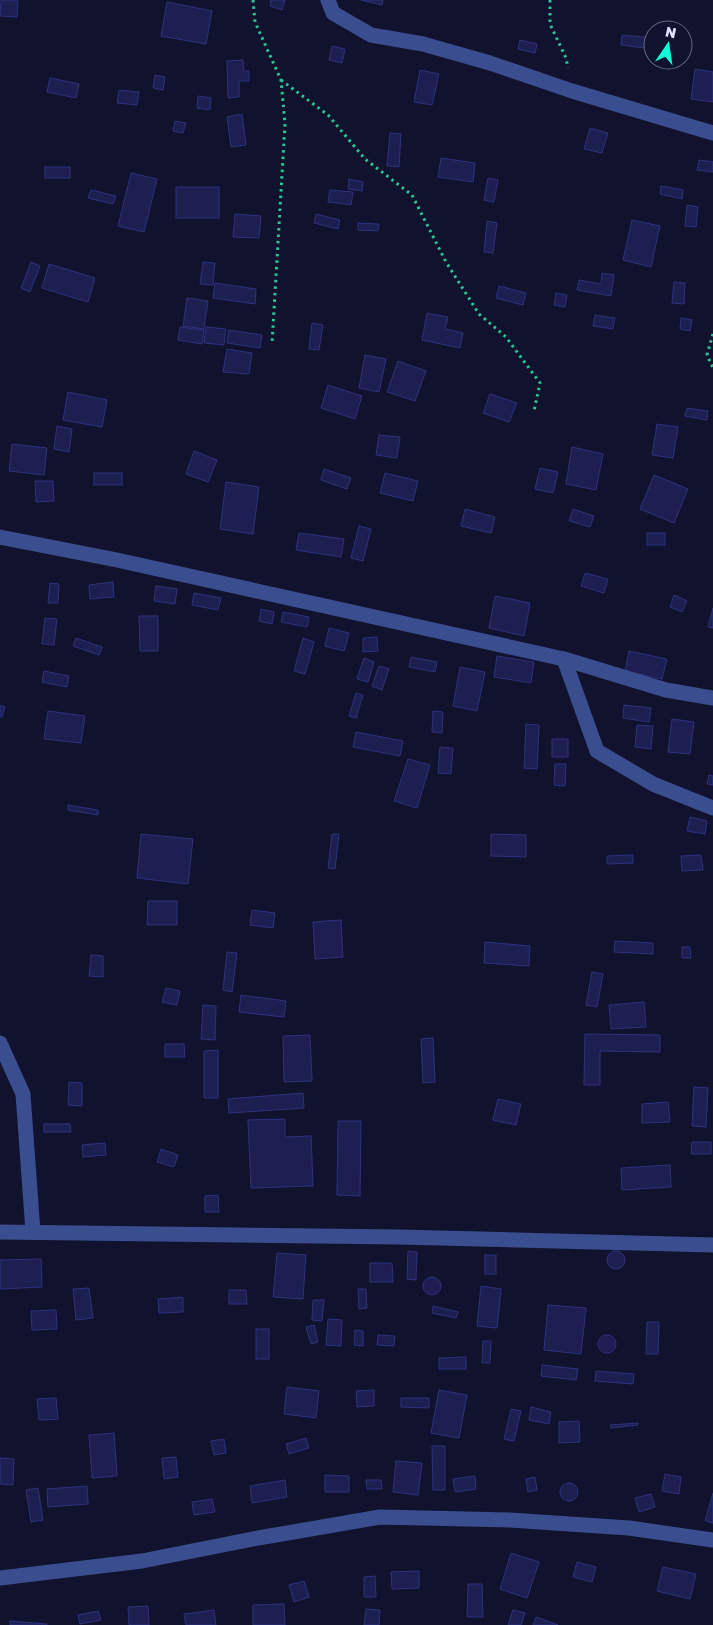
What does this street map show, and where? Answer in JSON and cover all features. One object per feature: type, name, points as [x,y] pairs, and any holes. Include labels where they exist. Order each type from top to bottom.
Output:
[{"type":"street","points":[[328,0],[333,13],[372,35],[423,44],[490,63],[572,91],[713,133]]},
{"type":"street","points":[[0,537],[117,560],[564,659],[666,690],[713,698]]},
{"type":"street","points":[[564,659],[597,750],[653,784],[713,808]]},
{"type":"street","points":[[0,1043],[23,1094],[33,1232]]},
{"type":"street","points":[[0,1232],[399,1237],[713,1245]]},
{"type":"street","points":[[0,1578],[142,1561],[258,1538],[380,1517],[510,1520],[609,1526],[713,1540]]},
{"type":"path","points":[[253,0],[255,22],[281,80],[284,124],[272,344]]},
{"type":"path","points":[[550,0],[550,24],[566,58],[572,91]]},
{"type":"path","points":[[281,80],[328,116],[365,159],[412,195],[446,262],[479,314],[506,337],[540,383],[534,411]]},
{"type":"path","points":[[713,334],[707,355],[713,368]]},
{"type":"building","points":[[1,0],[18,0],[17,17],[0,16]]},
{"type":"building","points":[[271,0],[285,0],[282,10],[270,6]]},
{"type":"building","points":[[361,0],[383,0],[382,5]]},
{"type":"building","points":[[167,2],[212,11],[206,44],[161,36]]},
{"type":"building","points":[[622,35],[643,37],[643,48],[621,45]]},
{"type":"building","points":[[520,40],[537,44],[535,53],[518,49]]},
{"type":"building","points":[[332,46],[345,49],[342,63],[329,60]]},
{"type":"building","points":[[243,60],[244,71],[249,71],[249,81],[239,81],[239,97],[228,98],[227,61]]},
{"type":"building","points":[[695,69],[713,72],[713,102],[691,99]]},
{"type":"building","points":[[420,70],[439,74],[432,105],[414,102]]},
{"type":"building","points":[[155,75],[165,77],[163,90],[153,88]]},
{"type":"building","points":[[50,78],[79,84],[76,98],[47,92]]},
{"type":"building","points":[[119,90],[139,92],[137,105],[117,103]]},
{"type":"building","points":[[198,96],[211,98],[210,110],[197,108]]},
{"type":"building","points":[[242,114],[246,145],[231,147],[227,117]]},
{"type":"building","points":[[175,121],[186,123],[183,133],[173,131]]},
{"type":"building","points":[[590,128],[608,133],[602,153],[584,149]]},
{"type":"building","points":[[390,133],[401,134],[399,167],[387,166]]},
{"type":"building","points":[[441,158],[475,163],[473,182],[438,177]]},
{"type":"building","points":[[699,160],[713,162],[713,172],[697,170]]},
{"type":"building","points":[[45,167],[70,167],[70,178],[45,178]]},
{"type":"building","points":[[131,173],[157,179],[144,232],[118,226]]},
{"type":"building","points":[[488,178],[498,180],[494,202],[484,200]]},
{"type":"building","points":[[349,179],[363,182],[362,191],[348,189]]},
{"type":"building","points":[[661,186],[683,190],[682,199],[660,194]]},
{"type":"building","points":[[176,187],[219,187],[219,218],[176,218]]},
{"type":"building","points":[[91,190],[116,196],[113,204],[88,198]]},
{"type":"building","points":[[330,190],[353,192],[351,205],[328,202]]},
{"type":"building","points":[[687,205],[698,207],[696,227],[685,226]]},
{"type":"building","points":[[235,214],[261,216],[259,238],[233,237]]},
{"type":"building","points":[[316,214],[340,220],[338,229],[314,223]]},
{"type":"building","points":[[632,220],[660,226],[651,267],[623,260]]},
{"type":"building","points":[[487,221],[497,223],[493,253],[484,252]]},
{"type":"building","points":[[358,223],[379,224],[378,231],[358,230]]},
{"type":"building","points":[[31,262],[40,266],[30,292],[21,288]]},
{"type":"building","points":[[203,262],[215,263],[213,285],[200,284]]},
{"type":"building","points":[[49,264],[95,278],[88,302],[42,288]]},
{"type":"building","points":[[602,273],[614,275],[611,296],[577,290],[579,280],[601,284]]},
{"type":"building","points":[[674,282],[685,283],[684,304],[672,303]]},
{"type":"building","points":[[215,283],[256,289],[255,304],[213,298]]},
{"type":"building","points":[[499,286],[526,293],[523,305],[496,298]]},
{"type":"building","points":[[556,293],[567,295],[565,307],[554,305]]},
{"type":"building","points":[[187,298],[208,301],[204,329],[183,326]]},
{"type":"building","points":[[427,313],[448,317],[445,329],[463,333],[460,348],[422,340]]},
{"type":"building","points":[[595,315],[615,318],[613,329],[593,326]]},
{"type":"building","points":[[681,318],[692,320],[690,331],[680,329]]},
{"type":"building","points":[[312,323],[323,325],[319,350],[309,349]]},
{"type":"building","points":[[180,327],[204,330],[202,344],[178,340]]},
{"type":"building","points":[[206,327],[226,329],[224,345],[204,343]]},
{"type":"building","points":[[229,330],[262,335],[260,348],[227,343]]},
{"type":"building","points":[[227,349],[252,353],[249,374],[223,372]]},
{"type":"building","points":[[365,355],[386,359],[379,392],[359,388]]},
{"type":"building","points":[[398,361],[426,371],[415,401],[387,392]]},
{"type":"building","points":[[328,385],[362,396],[355,419],[321,408]]},
{"type":"building","points":[[68,392],[107,400],[102,427],[63,420]]},
{"type":"building","points":[[490,394],[517,403],[509,422],[483,413]]},
{"type":"building","points":[[687,408],[708,411],[707,420],[685,416]]},
{"type":"building","points":[[657,424],[678,427],[673,458],[652,455]]},
{"type":"building","points":[[57,426],[72,429],[69,452],[54,449]]},
{"type":"building","points":[[379,435],[400,437],[397,458],[376,455]]},
{"type":"building","points":[[12,444],[47,448],[44,475],[9,471]]},
{"type":"building","points":[[572,447],[603,454],[596,490],[566,484]]},
{"type":"building","points":[[194,451],[217,460],[208,482],[186,474]]},
{"type":"building","points":[[540,468],[558,472],[553,493],[535,489]]},
{"type":"building","points":[[324,469],[351,478],[347,489],[321,480]]},
{"type":"building","points":[[94,473],[122,473],[122,485],[94,485]]},
{"type":"building","points":[[385,473],[418,481],[413,501],[380,493]]},
{"type":"building","points":[[654,475],[688,489],[674,523],[640,509]]},
{"type":"building","points":[[35,481],[53,481],[54,501],[36,502]]},
{"type":"building","points":[[226,482],[259,487],[253,534],[220,529]]},
{"type":"building","points":[[465,509],[495,517],[491,533],[461,526]]},
{"type":"building","points":[[573,509],[594,516],[590,527],[569,521]]},
{"type":"building","points":[[359,526],[371,529],[363,561],[351,558]]},
{"type":"building","points":[[299,533],[344,539],[341,557],[296,550]]},
{"type":"building","points":[[647,533],[665,533],[665,545],[647,545]]},
{"type":"building","points":[[585,573],[608,579],[604,593],[581,586]]},
{"type":"building","points":[[113,582],[114,597],[90,599],[89,585]]},
{"type":"building","points":[[50,583],[59,584],[58,603],[48,603]]},
{"type":"building","points":[[156,586],[177,589],[175,604],[154,601]]},
{"type":"building","points":[[194,593],[221,598],[218,610],[192,605]]},
{"type":"building","points":[[674,595],[687,601],[682,612],[670,607]]},
{"type":"building","points":[[495,596],[530,603],[524,636],[489,628]]},
{"type":"building","points":[[713,608],[713,628],[708,627]]},
{"type":"building","points":[[261,609],[274,612],[272,624],[259,621]]},
{"type":"building","points":[[283,612],[309,617],[307,627],[281,622]]},
{"type":"building","points":[[139,616],[158,616],[158,651],[140,651]]},
{"type":"building","points":[[45,618],[57,619],[54,645],[42,644]]},
{"type":"building","points":[[329,628],[349,633],[344,651],[325,646]]},
{"type":"building","points":[[377,637],[378,651],[363,652],[363,638]]},
{"type":"building","points":[[76,638],[102,647],[99,655],[73,646]]},
{"type":"building","points":[[303,638],[314,642],[305,674],[294,671]]},
{"type":"building","points":[[629,651],[667,659],[662,679],[625,671]]},
{"type":"building","points":[[497,656],[534,662],[531,683],[494,677]]},
{"type":"building","points":[[411,657],[437,662],[435,672],[409,667]]},
{"type":"building","points":[[364,658],[374,662],[368,682],[357,679]]},
{"type":"building","points":[[379,666],[389,669],[382,690],[372,686]]},
{"type":"building","points":[[460,667],[485,672],[477,711],[453,706]]},
{"type":"building","points":[[44,671],[69,676],[67,687],[42,682]]},
{"type":"building","points":[[356,693],[363,695],[356,718],[349,716]]},
{"type":"building","points":[[0,705],[5,707],[2,717],[0,717]]},
{"type":"building","points":[[624,705],[651,708],[649,722],[623,718]]},
{"type":"building","points":[[48,711],[85,716],[81,743],[44,739]]},
{"type":"building","points":[[433,711],[443,712],[442,733],[432,732]]},
{"type":"building","points":[[672,719],[694,722],[690,754],[668,752]]},
{"type":"building","points":[[526,724],[539,725],[537,769],[524,768]]},
{"type":"building","points":[[637,725],[653,726],[651,749],[635,747]]},
{"type":"building","points":[[356,732],[403,741],[400,756],[353,747]]},
{"type":"building","points":[[552,739],[568,739],[568,757],[552,757]]},
{"type":"building","points":[[440,747],[453,748],[451,774],[438,773]]},
{"type":"building","points":[[408,759],[430,765],[417,808],[394,801]]},
{"type":"building","points":[[555,764],[566,764],[565,786],[554,785]]},
{"type":"building","points":[[709,775],[713,776],[713,785],[707,784]]},
{"type":"building","points":[[68,805],[98,810],[98,815],[68,810]]},
{"type":"building","points":[[690,817],[707,821],[705,834],[687,831]]},
{"type":"building","points":[[141,834],[193,839],[188,884],[137,878]]},
{"type":"building","points":[[332,834],[339,834],[335,869],[328,868]]},
{"type":"building","points":[[491,834],[526,835],[526,857],[491,856]]},
{"type":"building","points":[[633,855],[633,863],[607,864],[607,856]]},
{"type":"building","points":[[701,855],[703,870],[682,871],[681,856]]},
{"type":"building","points":[[148,901],[177,901],[177,925],[147,925]]},
{"type":"building","points":[[252,910],[275,913],[273,928],[250,925]]},
{"type":"building","points":[[341,920],[343,957],[315,959],[313,922]]},
{"type":"building","points":[[615,941],[653,943],[653,954],[614,952]]},
{"type":"building","points":[[485,942],[530,946],[529,966],[484,963]]},
{"type":"building","points":[[682,947],[690,947],[691,958],[682,958]]},
{"type":"building","points":[[227,952],[237,953],[232,992],[223,990]]},
{"type":"building","points":[[91,955],[103,956],[103,977],[89,976]]},
{"type":"building","points":[[592,972],[603,974],[597,1007],[586,1005]]},
{"type":"building","points":[[166,988],[180,991],[177,1005],[162,1002]]},
{"type":"building","points":[[241,995],[286,1001],[284,1017],[239,1012]]},
{"type":"building","points":[[644,1002],[646,1027],[611,1029],[609,1005]]},
{"type":"building","points":[[203,1005],[216,1006],[215,1040],[201,1039]]},
{"type":"building","points":[[585,1034],[660,1035],[660,1052],[600,1051],[600,1085],[584,1085]]},
{"type":"building","points":[[310,1035],[312,1081],[284,1082],[283,1036]]},
{"type":"building","points":[[433,1038],[435,1082],[423,1083],[421,1039]]},
{"type":"building","points":[[165,1044],[184,1044],[185,1057],[165,1057]]},
{"type":"building","points":[[218,1050],[218,1098],[204,1098],[204,1051]]},
{"type":"building","points":[[69,1082],[82,1083],[82,1106],[68,1105]]},
{"type":"building","points":[[694,1087],[708,1088],[706,1127],[692,1126]]},
{"type":"building","points":[[303,1093],[304,1108],[229,1113],[228,1099]]},
{"type":"building","points":[[498,1099],[521,1104],[516,1125],[493,1120]]},
{"type":"building","points":[[668,1102],[670,1122],[642,1123],[642,1104]]},
{"type":"building","points":[[285,1119],[285,1137],[311,1136],[313,1186],[251,1188],[248,1120]]},
{"type":"building","points":[[338,1121],[361,1121],[360,1196],[337,1195]]},
{"type":"building","points":[[44,1124],[70,1124],[71,1132],[44,1132]]},
{"type":"building","points":[[692,1142],[711,1142],[711,1154],[691,1154]]},
{"type":"building","points":[[105,1143],[106,1155],[83,1157],[82,1145]]},
{"type":"building","points":[[161,1149],[178,1155],[174,1167],[157,1162]]},
{"type":"building","points":[[670,1165],[671,1187],[622,1190],[621,1168]]},
{"type":"building","points":[[218,1195],[219,1212],[205,1212],[205,1196]]},
{"type":"building","points":[[408,1251],[417,1252],[416,1280],[407,1279]]},
{"type":"building","points":[[616,1251],[622,1254],[625,1260],[622,1266],[616,1269],[610,1266],[607,1260],[610,1254]]},
{"type":"building","points":[[277,1253],[306,1255],[303,1299],[273,1297]]},
{"type":"building","points":[[485,1255],[496,1255],[496,1274],[485,1274]]},
{"type":"building","points":[[41,1259],[42,1287],[0,1289],[0,1260]]},
{"type":"building","points":[[370,1263],[392,1263],[393,1282],[370,1282]]},
{"type":"building","points":[[432,1277],[438,1280],[441,1286],[438,1292],[432,1295],[426,1292],[423,1286],[426,1280]]},
{"type":"building","points":[[481,1286],[501,1289],[497,1328],[477,1326]]},
{"type":"building","points":[[89,1288],[93,1318],[76,1320],[73,1289]]},
{"type":"building","points":[[358,1289],[366,1289],[367,1308],[359,1309]]},
{"type":"building","points":[[229,1290],[246,1290],[247,1304],[229,1304]]},
{"type":"building","points":[[183,1297],[183,1312],[159,1313],[158,1299]]},
{"type":"building","points":[[313,1300],[324,1300],[322,1321],[312,1320]]},
{"type":"building","points":[[548,1305],[586,1308],[581,1354],[544,1350]]},
{"type":"building","points":[[433,1306],[458,1312],[456,1318],[432,1313]]},
{"type":"building","points":[[56,1310],[57,1329],[32,1330],[31,1311]]},
{"type":"building","points":[[328,1319],[342,1320],[341,1346],[326,1345]]},
{"type":"building","points":[[647,1322],[659,1322],[658,1354],[646,1354]]},
{"type":"building","points":[[314,1325],[318,1342],[311,1344],[306,1327]]},
{"type":"building","points":[[256,1329],[269,1329],[269,1359],[256,1359]]},
{"type":"building","points":[[355,1330],[363,1331],[363,1346],[354,1345]]},
{"type":"building","points":[[378,1335],[395,1336],[394,1346],[377,1345]]},
{"type":"building","points":[[607,1335],[613,1338],[616,1344],[613,1350],[607,1353],[601,1350],[598,1344],[601,1338]]},
{"type":"building","points":[[483,1341],[491,1341],[490,1363],[482,1363]]},
{"type":"building","points":[[466,1357],[466,1369],[439,1369],[439,1358]]},
{"type":"building","points":[[542,1365],[578,1369],[576,1380],[541,1376]]},
{"type":"building","points":[[596,1371],[634,1374],[633,1384],[595,1381]]},
{"type":"building","points":[[287,1387],[319,1391],[316,1418],[284,1414]]},
{"type":"building","points":[[374,1390],[374,1406],[357,1407],[356,1391]]},
{"type":"building","points":[[439,1390],[467,1395],[459,1438],[431,1433]]},
{"type":"building","points":[[56,1398],[58,1419],[39,1420],[37,1399]]},
{"type":"building","points":[[401,1398],[429,1398],[429,1408],[401,1407]]},
{"type":"building","points":[[531,1407],[551,1412],[549,1424],[529,1420]]},
{"type":"building","points":[[511,1409],[521,1411],[514,1441],[504,1439]]},
{"type":"building","points":[[579,1421],[580,1442],[559,1443],[559,1422]]},
{"type":"building","points":[[638,1423],[638,1425],[611,1428],[610,1425]]},
{"type":"building","points":[[114,1433],[117,1476],[92,1478],[89,1435]]},
{"type":"building","points":[[306,1438],[309,1448],[289,1454],[286,1444]]},
{"type":"building","points":[[224,1439],[226,1453],[214,1455],[211,1441]]},
{"type":"building","points":[[432,1446],[445,1446],[445,1490],[433,1490]]},
{"type":"building","points":[[176,1457],[178,1477],[164,1479],[162,1458]]},
{"type":"building","points":[[0,1458],[14,1459],[13,1485],[0,1484]]},
{"type":"building","points":[[396,1461],[422,1463],[418,1495],[393,1492]]},
{"type":"building","points":[[665,1474],[681,1477],[679,1494],[662,1491]]},
{"type":"building","points":[[325,1475],[349,1476],[349,1492],[325,1492]]},
{"type":"building","points":[[475,1476],[476,1489],[455,1492],[453,1479]]},
{"type":"building","points":[[535,1477],[537,1490],[528,1492],[526,1479]]},
{"type":"building","points":[[285,1480],[287,1497],[252,1503],[250,1486]]},
{"type":"building","points":[[366,1480],[381,1480],[382,1489],[367,1489]]},
{"type":"building","points":[[569,1483],[575,1486],[578,1492],[575,1498],[569,1501],[563,1498],[560,1492],[563,1486]]},
{"type":"building","points":[[87,1486],[88,1504],[48,1507],[47,1489]]},
{"type":"building","points":[[38,1488],[43,1520],[31,1522],[26,1490]]},
{"type":"building","points":[[713,1493],[713,1523],[705,1521]]},
{"type":"building","points":[[651,1494],[655,1507],[639,1512],[635,1498]]},
{"type":"building","points":[[212,1499],[215,1512],[194,1515],[192,1502]]},
{"type":"building","points":[[511,1553],[539,1562],[527,1598],[500,1589]]},
{"type":"building","points":[[577,1562],[596,1567],[592,1582],[573,1577]]},
{"type":"building","points":[[663,1567],[696,1574],[690,1599],[657,1591]]},
{"type":"building","points":[[419,1571],[419,1588],[392,1589],[391,1572]]},
{"type":"building","points":[[375,1576],[376,1597],[364,1597],[364,1577]]},
{"type":"building","points":[[304,1581],[309,1597],[294,1602],[289,1585]]},
{"type":"building","points":[[468,1584],[482,1584],[483,1617],[467,1617]]},
{"type":"building","points":[[284,1604],[285,1625],[253,1625],[253,1605]]},
{"type":"building","points":[[148,1606],[149,1625],[129,1625],[128,1607]]},
{"type":"building","points":[[366,1609],[380,1610],[379,1625],[364,1625]]},
{"type":"building","points":[[214,1610],[216,1625],[186,1625],[184,1614]]},
{"type":"building","points":[[513,1610],[525,1613],[521,1625],[508,1625]]},
{"type":"building","points":[[98,1611],[101,1620],[80,1624],[78,1615]]},
{"type":"building","points":[[536,1617],[558,1625],[533,1625]]},
{"type":"building","points":[[10,1621],[47,1624],[47,1625],[10,1625]]}]
